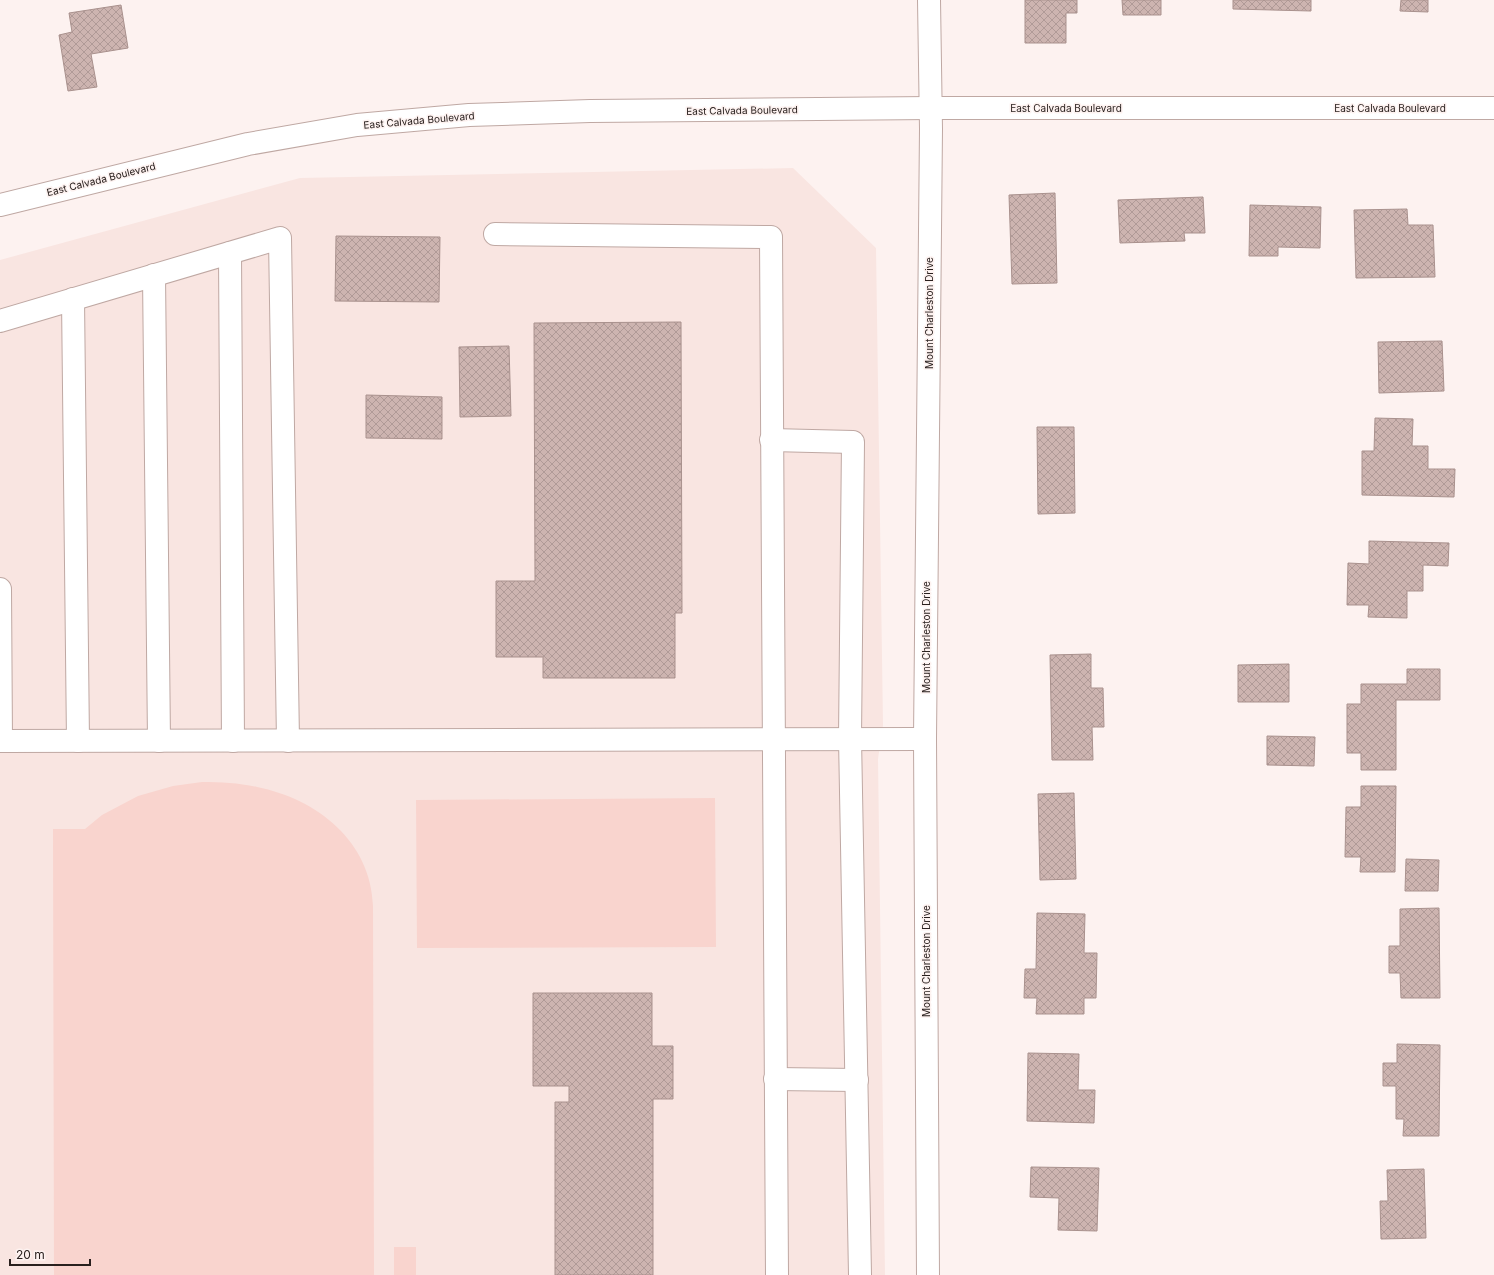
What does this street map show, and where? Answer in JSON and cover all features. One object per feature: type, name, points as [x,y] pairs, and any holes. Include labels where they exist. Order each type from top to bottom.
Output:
[{"type":"main road","name":"Mount Charleston Drive","points":[[928,1275],[926,739],[930,108],[929,0]]},
{"type":"main road","name":"East Calvada Boulevard","points":[[0,204],[248,144],[357,125],[469,115],[582,111],[930,108],[1494,108]]},
{"type":"main road","points":[[495,234],[771,237],[777,1275]]},
{"type":"main road","points":[[0,321],[280,238],[288,741]]},
{"type":"main road","points":[[230,252],[233,741]]},
{"type":"main road","points":[[154,275],[159,741]]},
{"type":"main road","points":[[73,299],[78,741]]},
{"type":"main road","points":[[771,440],[853,442],[850,738],[860,1275]]},
{"type":"main road","points":[[0,589],[1,741],[926,739]]},
{"type":"main road","points":[[775,1079],[857,1080]]},
{"type":"shaded area","points":[[793,168],[876,248],[883,725],[878,759],[885,1275],[0,1275],[0,260],[300,178]]},
{"type":"shaded area","points":[[202,782],[230,783],[257,787],[279,793],[320,813],[337,827],[351,843],[362,862],[370,883],[373,906],[374,1275],[54,1275],[53,829],[85,829],[102,815],[138,796],[173,786]]},
{"type":"shaded area","points":[[715,798],[716,947],[417,948],[416,800]]},
{"type":"shaded area","points":[[394,1247],[416,1247],[416,1275],[394,1275]]},
{"type":"building","points":[[1025,0],[1077,0],[1077,13],[1066,13],[1066,43],[1025,43]]},
{"type":"building","points":[[1122,0],[1161,0],[1161,15],[1123,15]]},
{"type":"building","points":[[1233,0],[1311,0],[1311,11],[1233,9]]},
{"type":"building","points":[[1401,0],[1428,0],[1428,12],[1400,11]]},
{"type":"building","points":[[121,5],[128,48],[91,54],[97,87],[68,91],[59,35],[72,32],[69,13]]},
{"type":"building","points":[[1055,193],[1057,283],[1012,284],[1009,195]]},
{"type":"building","points":[[1203,197],[1205,233],[1184,233],[1185,241],[1120,243],[1118,200]]},
{"type":"building","points":[[1250,205],[1321,207],[1320,248],[1278,247],[1278,256],[1249,256]]},
{"type":"building","points":[[1407,209],[1408,225],[1433,225],[1435,277],[1356,278],[1354,210]]},
{"type":"building","points":[[336,236],[440,237],[439,302],[335,301]]},
{"type":"building","points":[[681,322],[682,613],[675,613],[675,678],[543,678],[543,657],[496,657],[496,581],[535,581],[534,323]]},
{"type":"building","points":[[1442,341],[1444,391],[1379,393],[1378,342]]},
{"type":"building","points":[[509,346],[511,416],[460,417],[459,347]]},
{"type":"building","points":[[366,395],[442,397],[442,439],[366,438]]},
{"type":"building","points":[[1375,418],[1413,419],[1412,446],[1428,446],[1428,469],[1455,469],[1454,497],[1362,495],[1362,451],[1374,451]]},
{"type":"building","points":[[1037,427],[1074,427],[1075,513],[1038,514]]},
{"type":"building","points":[[1369,541],[1449,543],[1448,566],[1423,565],[1423,591],[1407,591],[1407,618],[1368,617],[1369,605],[1347,605],[1348,563],[1369,564]]},
{"type":"building","points":[[1091,654],[1091,688],[1103,688],[1104,727],[1092,727],[1093,760],[1052,760],[1050,655]]},
{"type":"building","points":[[1289,664],[1289,702],[1238,702],[1238,665]]},
{"type":"building","points":[[1407,669],[1440,669],[1440,700],[1396,700],[1396,770],[1361,770],[1361,753],[1347,753],[1347,704],[1361,704],[1361,684],[1407,684]]},
{"type":"building","points":[[1267,736],[1315,737],[1314,766],[1267,765]]},
{"type":"building","points":[[1361,786],[1396,786],[1395,872],[1360,872],[1361,857],[1345,857],[1346,807],[1361,807]]},
{"type":"building","points":[[1074,793],[1076,879],[1040,880],[1038,794]]},
{"type":"building","points":[[1406,859],[1439,860],[1438,891],[1405,891]]},
{"type":"building","points":[[1439,908],[1440,998],[1401,998],[1400,973],[1389,973],[1389,946],[1400,946],[1400,909]]},
{"type":"building","points":[[1037,913],[1085,914],[1084,953],[1097,953],[1096,998],[1084,998],[1084,1014],[1036,1014],[1037,998],[1024,998],[1025,969],[1036,969]]},
{"type":"building","points":[[533,993],[652,993],[652,1046],[673,1046],[673,1099],[653,1099],[653,1275],[555,1275],[555,1102],[569,1102],[569,1086],[533,1086]]},
{"type":"building","points":[[1397,1044],[1440,1045],[1439,1136],[1403,1136],[1404,1119],[1396,1119],[1396,1086],[1383,1086],[1383,1063],[1397,1063]]},
{"type":"building","points":[[1028,1053],[1079,1054],[1078,1090],[1095,1090],[1094,1123],[1027,1121]]},
{"type":"building","points":[[1031,1167],[1099,1168],[1097,1231],[1058,1230],[1059,1198],[1030,1197]]},
{"type":"building","points":[[1424,1169],[1426,1238],[1381,1239],[1380,1201],[1388,1201],[1387,1170]]}]
